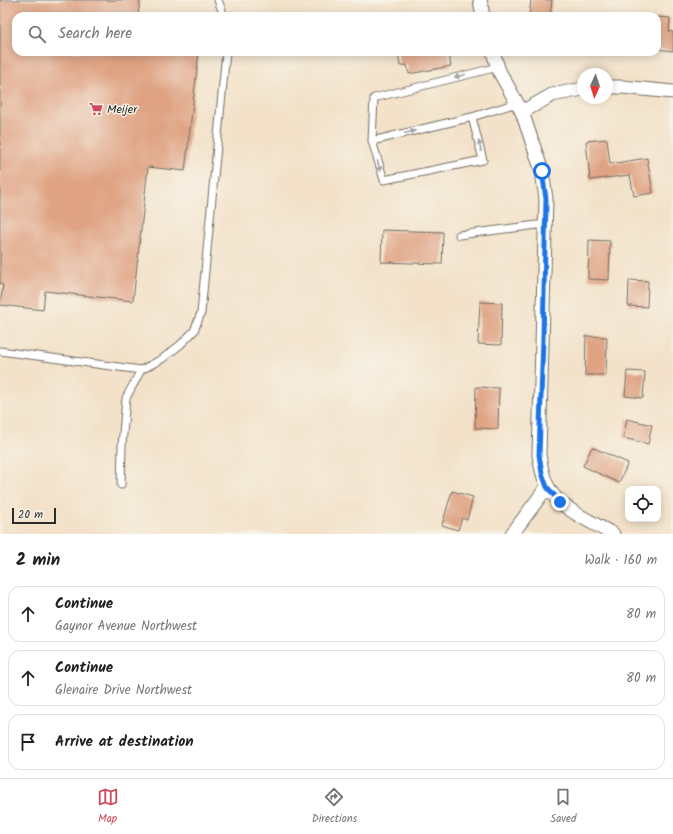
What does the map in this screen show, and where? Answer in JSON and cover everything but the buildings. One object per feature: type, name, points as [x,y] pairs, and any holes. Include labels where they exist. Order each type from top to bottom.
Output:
[{"type":"street","points":[[480,0],[482,12]]},
{"type":"street","points":[[494,56],[498,66],[520,108],[542,171],[546,199],[539,455],[542,473],[547,487],[561,503],[613,534]]},
{"type":"street","points":[[613,87],[673,92]]},
{"type":"street","points":[[520,108],[552,95],[577,90]]},
{"type":"street","points":[[512,534],[547,487]]},
{"type":"lane","points":[[218,0],[222,12]]},
{"type":"lane","points":[[121,485],[126,398],[141,370],[162,359],[180,345],[194,331],[201,313],[226,56]]},
{"type":"lane","points":[[472,117],[483,160],[384,180],[372,141],[374,98],[498,66]]},
{"type":"lane","points":[[372,141],[472,117],[520,108]]},
{"type":"lane","points":[[459,235],[545,224]]},
{"type":"lane","points":[[0,351],[141,370]]},
{"type":"place","name":"Meijer","points":[[96,109]]},
{"type":"route","points":[[542,171],[546,199],[539,455],[542,473],[547,487],[560,502]]}]
